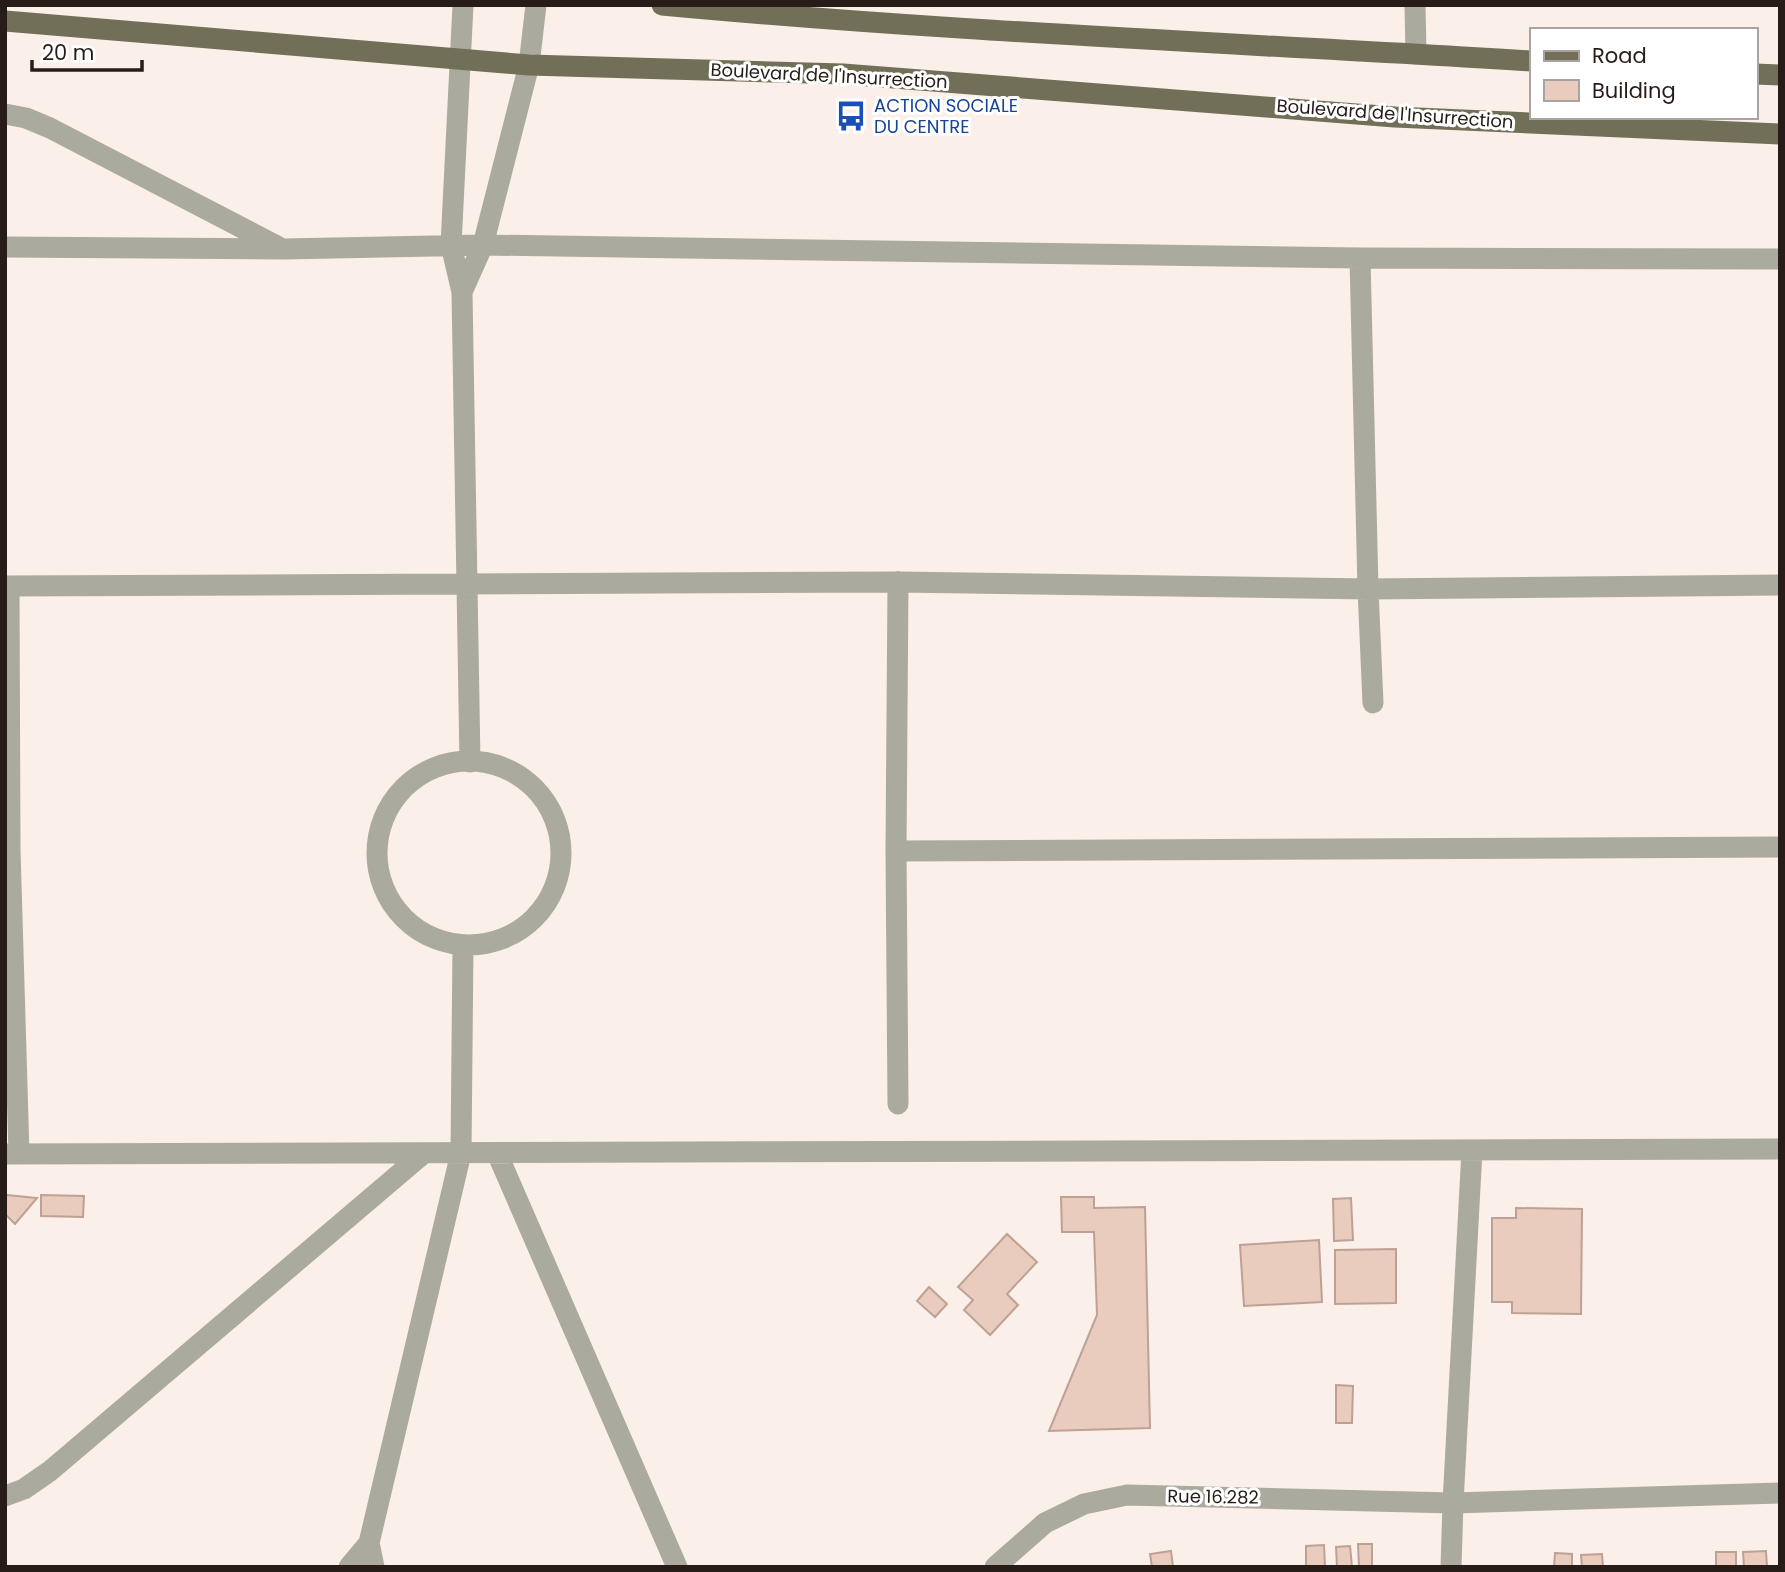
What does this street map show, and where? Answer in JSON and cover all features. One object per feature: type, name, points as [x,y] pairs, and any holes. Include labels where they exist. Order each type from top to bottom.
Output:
[{"type":"main road","points":[[662,5],[786,17],[1091,37],[1530,61]]},
{"type":"main road","name":"Boulevard de l'Insurrection","points":[[5,21],[529,65],[843,74],[1395,117],[1780,134]]},
{"type":"main road","points":[[1757,74],[1780,75]]},
{"type":"street","points":[[463,5],[451,245],[462,292],[470,762]]},
{"type":"street","points":[[462,292],[483,245],[529,65],[536,5]]},
{"type":"street","points":[[1415,5],[1416,54]]},
{"type":"street","points":[[5,114],[26,118],[50,128],[284,249]]},
{"type":"street","points":[[5,247],[284,249],[483,245],[1360,258],[1780,259]]},
{"type":"street","points":[[1360,258],[1373,703]]},
{"type":"street","points":[[898,582],[898,1104]]},
{"type":"street","points":[[1780,585],[1368,589],[898,582],[7,586],[12,1154],[1780,1149]]},
{"type":"street","points":[[461,760],[499,765],[525,778],[548,804],[562,842],[560,878],[545,908],[513,936],[481,946],[463,946],[427,937],[397,912],[380,878],[376,855],[382,822],[401,790],[430,769],[461,760]]},
{"type":"street","points":[[896,851],[1780,848]]},
{"type":"street","points":[[374,1567],[369,1544],[461,1153],[463,946]]},
{"type":"street","points":[[1451,1567],[1472,1150]]},
{"type":"street","points":[[5,1496],[24,1489],[51,1471],[424,1153]]},
{"type":"street","points":[[497,1153],[677,1567]]},
{"type":"street","name":"Rue 16.282","points":[[995,1567],[1045,1523],[1084,1504],[1127,1495],[1453,1503],[1780,1493]]},
{"type":"street","points":[[349,1567],[369,1544]]},
{"type":"building","points":[[7,1195],[37,1198],[15,1224],[5,1214]]},
{"type":"building","points":[[41,1195],[84,1196],[83,1217],[41,1216]]},
{"type":"building","points":[[1061,1197],[1094,1197],[1094,1208],[1145,1207],[1150,1428],[1049,1431],[1097,1315],[1094,1232],[1062,1232]]},
{"type":"building","points":[[1351,1198],[1353,1240],[1334,1241],[1333,1199]]},
{"type":"building","points":[[1516,1208],[1582,1209],[1581,1314],[1512,1313],[1512,1302],[1492,1302],[1492,1218],[1516,1218]]},
{"type":"building","points":[[1007,1234],[1037,1262],[1007,1294],[1018,1305],[990,1335],[964,1310],[973,1300],[958,1287]]},
{"type":"building","points":[[1319,1240],[1322,1302],[1244,1306],[1240,1245]]},
{"type":"building","points":[[1396,1249],[1396,1303],[1335,1304],[1335,1250]]},
{"type":"building","points":[[929,1287],[947,1304],[935,1317],[917,1301]]},
{"type":"building","points":[[1336,1385],[1353,1386],[1352,1423],[1336,1423]]},
{"type":"building","points":[[1358,1544],[1372,1544],[1372,1567],[1359,1567]]},
{"type":"building","points":[[1324,1545],[1325,1567],[1306,1567],[1306,1546]]},
{"type":"building","points":[[1350,1546],[1352,1567],[1337,1567],[1336,1547]]},
{"type":"building","points":[[1171,1551],[1173,1567],[1152,1567],[1150,1554]]},
{"type":"building","points":[[1766,1551],[1767,1567],[1744,1567],[1743,1552]]},
{"type":"building","points":[[1716,1552],[1736,1552],[1736,1567],[1716,1567]]},
{"type":"building","points":[[1555,1553],[1572,1554],[1572,1567],[1554,1567]]},
{"type":"building","points":[[1602,1554],[1603,1567],[1582,1567],[1581,1555]]},
{"type":"place","name":"ACTION SOCIALE DU CENTRE","points":[[851,116]]}]
